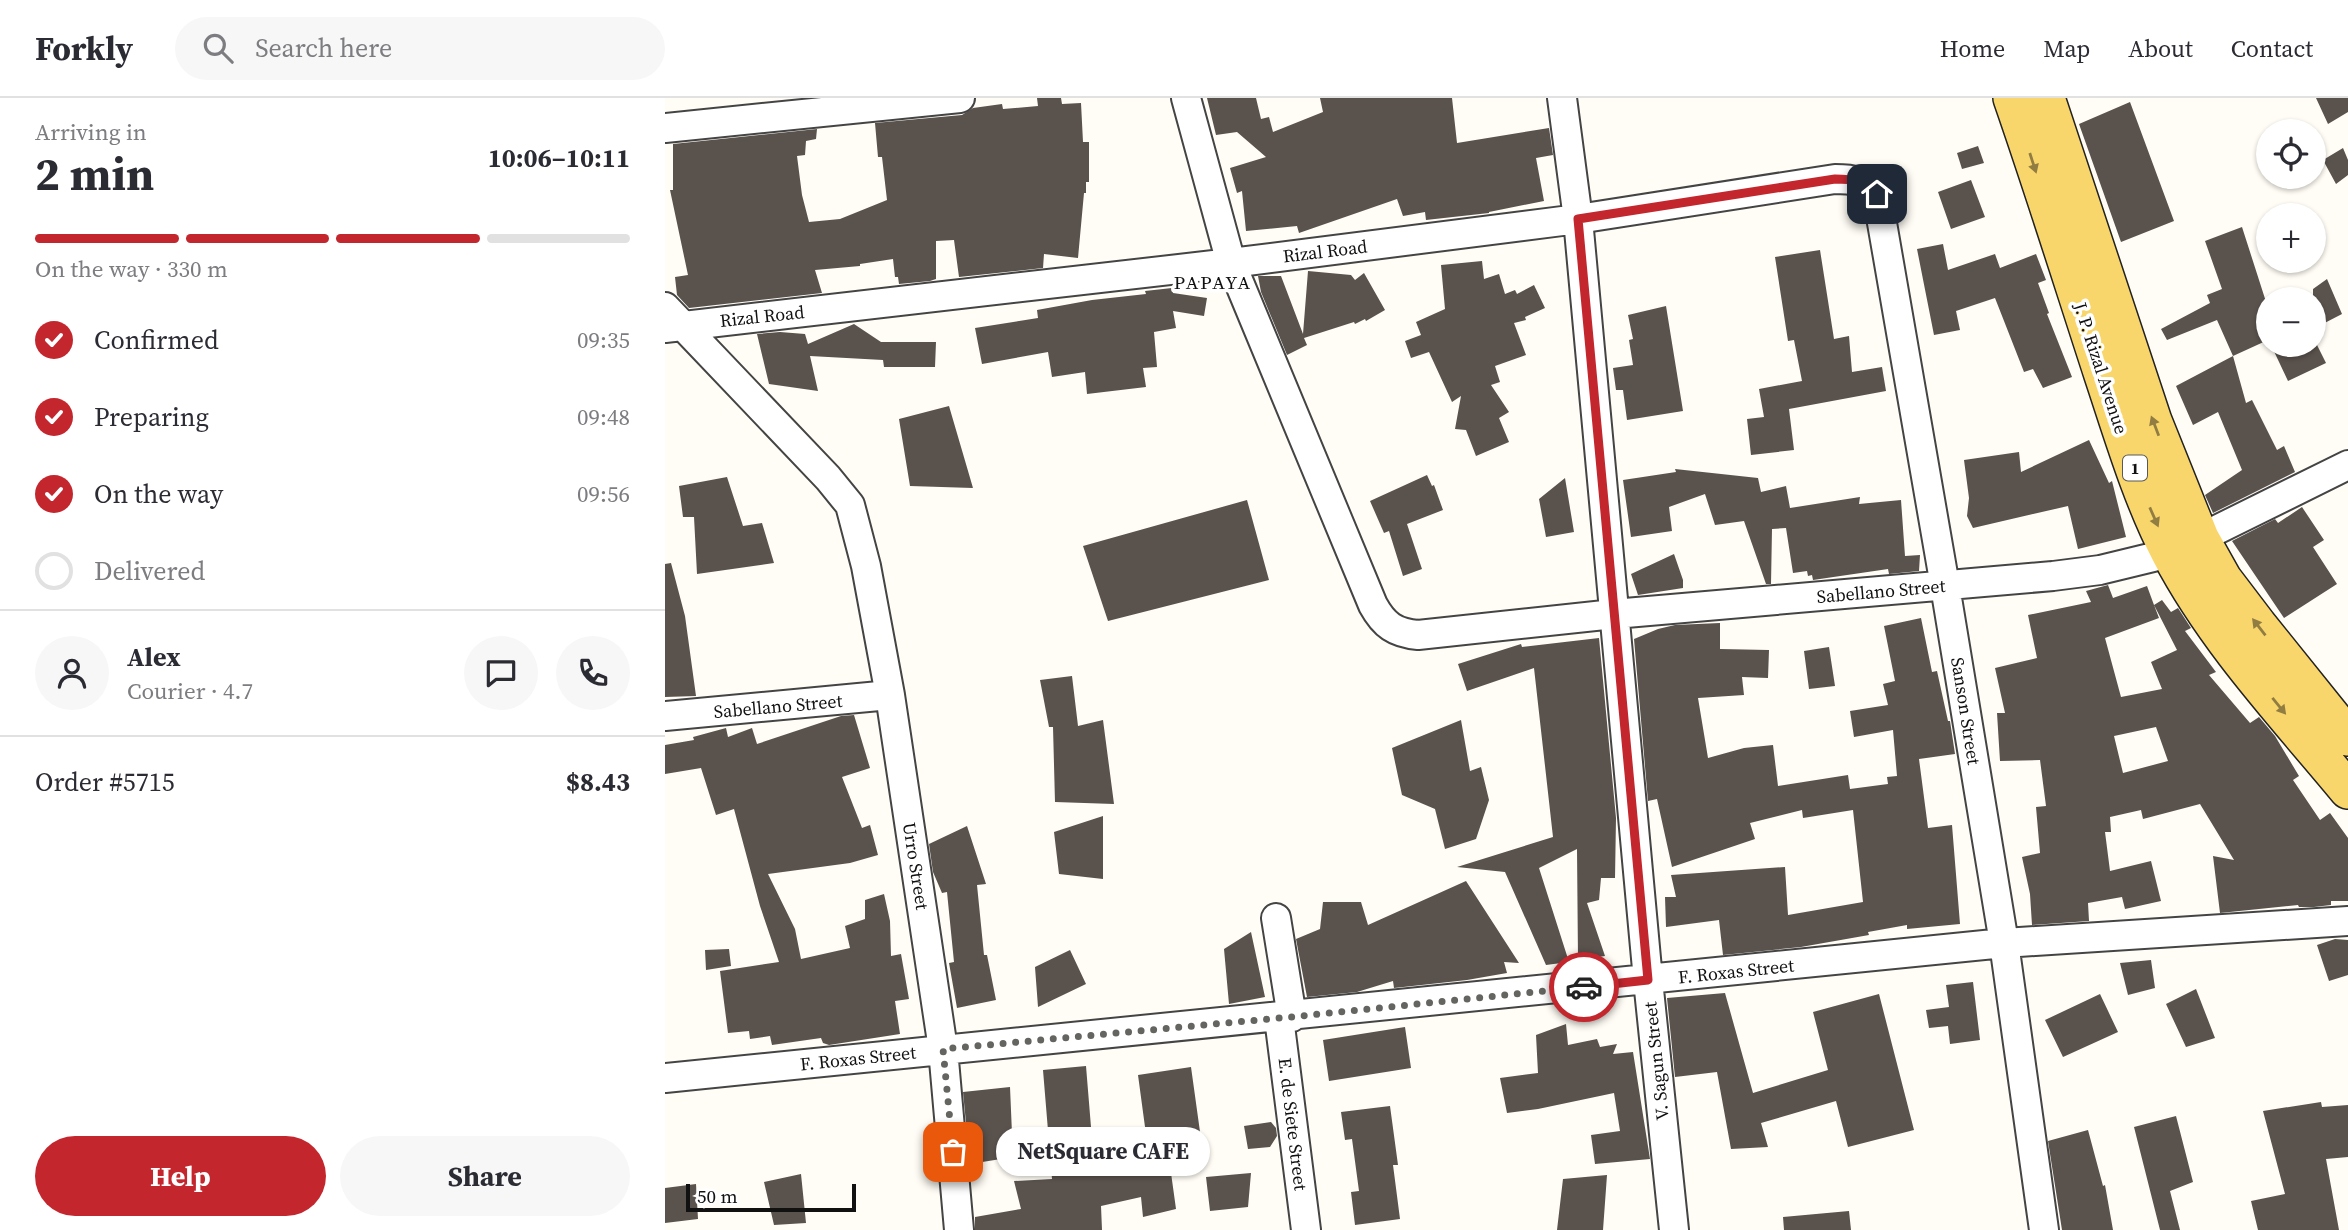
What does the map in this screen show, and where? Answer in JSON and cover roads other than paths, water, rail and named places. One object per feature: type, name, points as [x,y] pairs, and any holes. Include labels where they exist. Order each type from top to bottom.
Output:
[{"type":"main road","name":"J. P. Rizal Avenue","points":[[2032,106],[2122,434],[2144,494],[2185,545],[2223,579],[2348,737]]},
{"type":"main road","name":"J. P. Rizal Avenue","points":[[2185,545],[2206,612],[2242,662],[2343,775]]},
{"type":"street","points":[[665,128],[960,98]]},
{"type":"street","points":[[1186,98],[1231,263]]},
{"type":"street","name":"V. Sagun Street","points":[[1562,98],[1578,219],[1648,980],[1674,1230]]},
{"type":"street","name":"Rizal Road","points":[[671,320],[1231,263],[1578,219],[1835,179],[1853,179],[1866,184],[1877,194]]},
{"type":"street","name":"Sanson Street","points":[[1877,194],[2004,943],[2044,1230]]},
{"type":"street","name":"Sabellano Street","points":[[1231,263],[1373,605],[1383,622],[1404,634],[1418,635],[1614,614],[2100,570],[2185,545],[2348,465]]},
{"type":"street","name":"Urro Street","points":[[671,320],[828,478],[850,505],[866,566],[890,695],[943,1049],[959,1230]]},
{"type":"street","name":"Sabellano Street","points":[[665,716],[890,695]]},
{"type":"street","name":"E. de Siete Street","points":[[1276,918],[1306,1230]]},
{"type":"street","name":"F. Roxas Street","points":[[665,1079],[2004,943],[2348,921]]},
{"type":"place","name":"NetSquare CAFE","points":[[953,1152]]},
{"type":"district","name":"PAPAYA","points":[[1213,282]]}]
